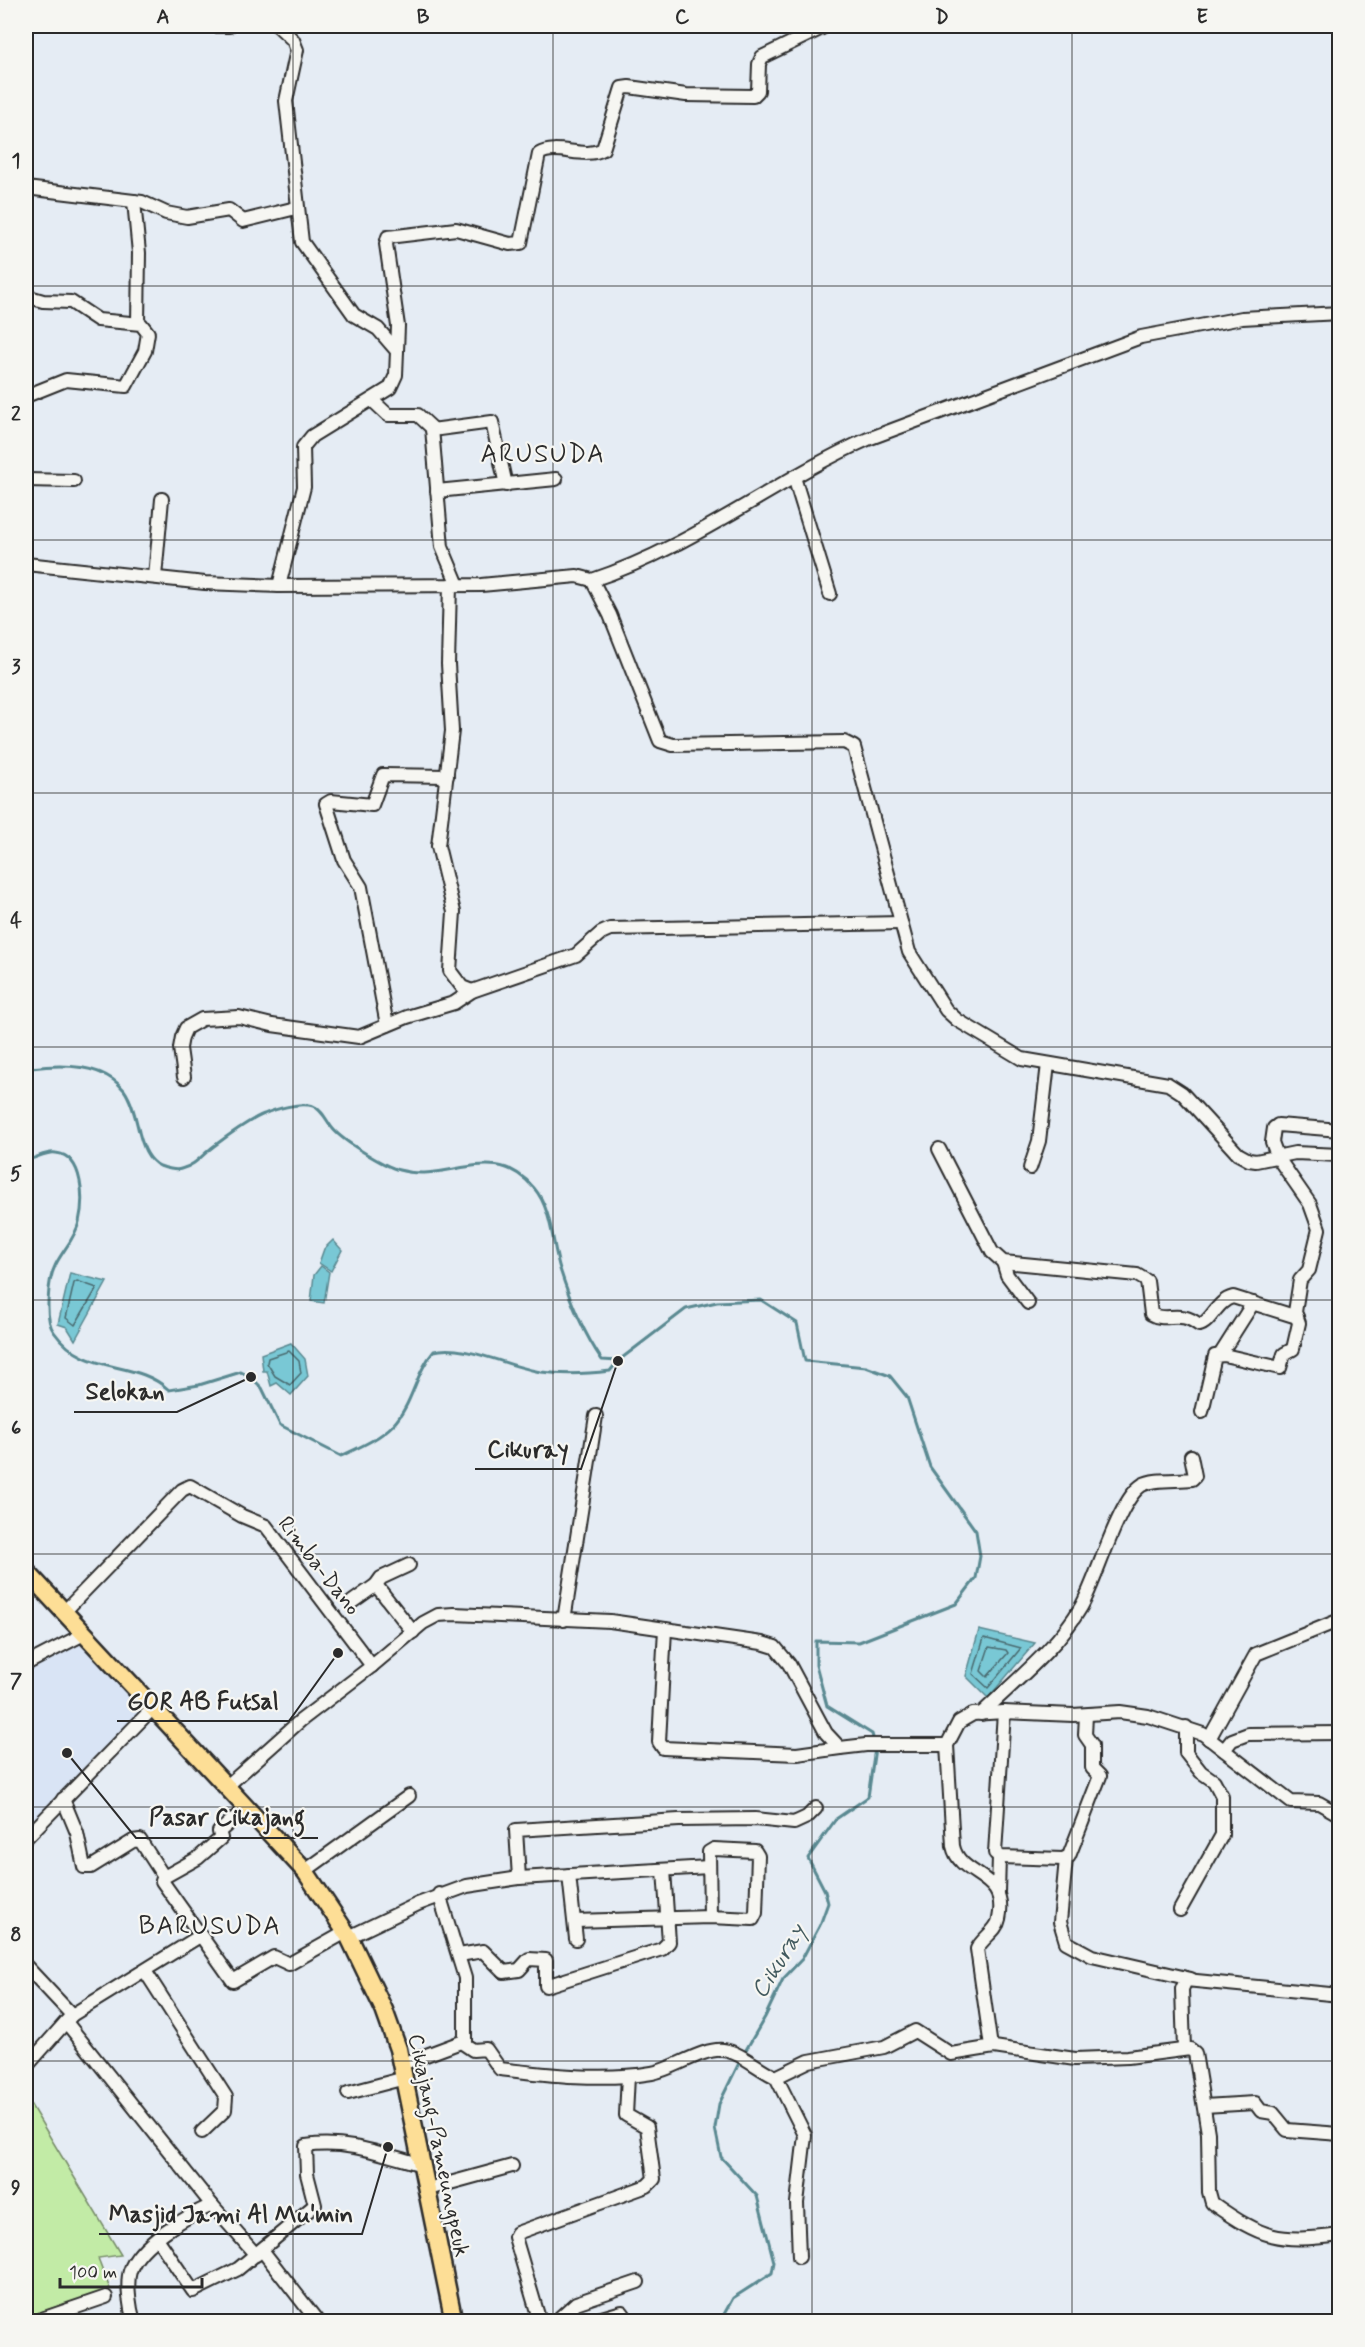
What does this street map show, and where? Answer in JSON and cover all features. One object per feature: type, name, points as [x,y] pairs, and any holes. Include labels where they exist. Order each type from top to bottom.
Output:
[{"type":"main road","name":"Cikajang-Pameungpeuk","points":[[26,1571],[305,1871],[347,1935],[384,2010],[404,2071],[454,2322]]},
{"type":"street","points":[[212,26],[229,26]]},
{"type":"street","points":[[278,26],[293,40],[297,50],[286,95],[296,208],[303,244],[354,315],[378,329],[398,351]]},
{"type":"street","points":[[279,586],[304,487],[303,447],[312,436],[374,400],[394,383],[398,326],[386,244],[388,237],[456,229],[510,244],[521,243],[539,154],[547,151],[595,152],[603,149],[622,88],[686,95],[753,96],[758,91],[759,63],[762,57],[825,26]]},
{"type":"street","points":[[26,188],[145,202],[166,213],[187,216],[231,211],[243,221],[296,208]]},
{"type":"street","points":[[134,201],[139,253],[138,323]]},
{"type":"street","points":[[26,296],[43,302],[71,302],[98,320],[138,323],[146,327],[147,342],[127,386],[66,380],[26,396]]},
{"type":"street","points":[[26,564],[205,583],[279,586],[454,585],[577,576],[592,580],[683,540],[794,477],[868,439],[1141,336],[1242,318],[1340,313]]},
{"type":"street","points":[[374,400],[388,415],[420,416],[432,430],[442,547],[454,585],[448,664],[452,725],[438,846],[454,912],[450,971],[462,987],[472,991]]},
{"type":"street","points":[[432,430],[492,422],[506,485]]},
{"type":"street","points":[[794,477],[830,594]]},
{"type":"street","points":[[437,491],[556,479]]},
{"type":"street","points":[[26,480],[74,481]]},
{"type":"street","points":[[155,577],[162,498]]},
{"type":"street","points":[[592,580],[610,615],[660,741],[672,745],[844,742],[854,747],[912,959],[951,1016],[1015,1057],[1168,1084],[1182,1093],[1243,1158],[1256,1161],[1295,1153],[1340,1155]]},
{"type":"street","points":[[387,1025],[361,887],[344,860],[326,804],[331,801],[372,805],[384,775],[447,776]]},
{"type":"street","points":[[184,1077],[180,1048],[182,1037],[186,1028],[202,1019],[239,1017],[350,1038],[363,1036],[387,1025],[454,1003],[472,991],[581,952],[601,933],[610,929],[901,923]]},
{"type":"street","points":[[1030,1168],[1039,1141],[1048,1064]]},
{"type":"street","points":[[1202,1412],[1215,1356],[1220,1355],[1280,1368],[1284,1354],[1293,1350],[1299,1323],[1297,1317],[1300,1278],[1309,1270],[1319,1229],[1312,1208],[1278,1158],[1272,1142],[1274,1128],[1278,1125],[1340,1130]]},
{"type":"street","points":[[939,1149],[992,1252],[1003,1262],[1007,1275],[1028,1304]]},
{"type":"street","points":[[1003,1262],[1137,1275],[1146,1281],[1150,1314],[1185,1316],[1198,1324],[1206,1323],[1224,1299],[1233,1297],[1297,1317]]},
{"type":"street","points":[[1220,1355],[1253,1303]]},
{"type":"street","points":[[564,1620],[596,1416]]},
{"type":"street","points":[[981,1714],[1070,1624],[1082,1606],[1122,1512],[1137,1490],[1146,1484],[1192,1479],[1195,1476],[1191,1456]]},
{"type":"street","name":"Rimba-Dano","points":[[64,1612],[182,1490],[190,1486],[242,1516],[266,1526],[372,1666]]},
{"type":"street","points":[[352,1602],[376,1585],[381,1578],[409,1564]]},
{"type":"street","points":[[376,1585],[413,1632]]},
{"type":"street","points":[[227,1786],[300,1721],[438,1615],[492,1614],[610,1621],[775,1647],[789,1664],[826,1733],[840,1748]]},
{"type":"street","points":[[1209,1739],[1256,1654],[1340,1620]]},
{"type":"street","points":[[665,1629],[659,1742],[663,1748],[796,1754],[866,1745],[947,1745]]},
{"type":"street","points":[[26,1664],[84,1634]]},
{"type":"street","points":[[26,1838],[152,1708]]},
{"type":"street","points":[[991,2047],[977,1949],[999,1922],[999,1857],[995,1853],[995,1822],[1004,1712]]},
{"type":"street","points":[[998,1892],[954,1851],[947,1745],[949,1737],[962,1719],[981,1714],[1004,1712],[1086,1715],[1120,1712],[1186,1727],[1209,1739],[1287,1800],[1319,1803],[1340,1815]]},
{"type":"street","points":[[1086,1715],[1085,1735],[1092,1745],[1092,1768],[1100,1776],[1066,1859],[1060,1922],[1066,1942],[1092,1956],[1191,1979],[1340,1995]]},
{"type":"street","points":[[1180,1910],[1222,1835],[1219,1789],[1186,1753],[1186,1727]]},
{"type":"street","points":[[1224,1750],[1232,1740],[1248,1734],[1340,1733]]},
{"type":"street","points":[[305,1871],[409,1796]]},
{"type":"street","points":[[63,1799],[77,1833],[84,1867],[91,1867],[133,1841],[140,1840],[164,1877],[162,1881],[234,1982],[274,1957],[289,1964],[439,1894],[467,1886],[519,1878],[709,1867]]},
{"type":"street","points":[[164,1877],[210,1850],[221,1838],[219,1832],[247,1807]]},
{"type":"street","points":[[519,1878],[516,1830],[679,1820],[755,1819],[794,1823],[807,1817],[816,1809]]},
{"type":"street","points":[[574,1921],[711,1917],[750,1920],[755,1917],[758,1856],[752,1850],[714,1849],[708,1855],[711,1917]]},
{"type":"street","points":[[999,1857],[1066,1859]]},
{"type":"street","points":[[459,1955],[483,1951],[499,1970],[504,1972],[519,1970],[529,1959],[546,1960],[546,1986],[662,1949],[669,1942],[664,1870]]},
{"type":"street","points":[[569,1875],[576,1939]]},
{"type":"street","points":[[439,1894],[459,1955],[466,1986],[465,2043]]},
{"type":"street","points":[[26,2067],[69,2019],[200,1936]]},
{"type":"street","points":[[26,1966],[212,2205],[259,2253],[318,2322]]},
{"type":"street","points":[[145,1971],[226,2097],[225,2110],[202,2132]]},
{"type":"street","points":[[1184,2049],[1182,1989],[1186,1980],[1191,1979]]},
{"type":"street","points":[[776,2077],[809,2061],[884,2047],[913,2031],[921,2033],[951,2054],[991,2047],[1066,2059],[1128,2057],[1184,2049],[1195,2053],[1204,2106],[1212,2203],[1253,2228],[1278,2238],[1340,2235]]},
{"type":"street","points":[[348,2093],[404,2071],[456,2043],[465,2043],[473,2050],[486,2049],[500,2069],[628,2076],[655,2073],[717,2050],[734,2054],[776,2077],[805,2135],[797,2204],[799,2257]]},
{"type":"street","points":[[540,2322],[515,2237],[517,2233],[647,2186],[654,2179],[647,2127],[626,2115],[628,2076]]},
{"type":"street","points":[[1204,2106],[1255,2103],[1261,2111],[1273,2113],[1287,2130],[1340,2134]]},
{"type":"street","points":[[157,2238],[191,2292],[231,2274],[315,2205],[307,2174],[306,2146],[326,2143],[360,2146],[423,2166]]},
{"type":"street","points":[[428,2189],[512,2166]]},
{"type":"street","points":[[134,2322],[129,2272],[148,2245],[188,2217],[212,2205]]},
{"type":"street","points":[[555,2322],[576,2303],[638,2282]]},
{"type":"street","points":[[33,2322],[106,2296]]},
{"type":"street","points":[[588,2322],[622,2312],[629,2322]]},
{"type":"shaded area","points":[[84,1634],[152,1709],[26,1838],[26,1664]]},
{"type":"green space","points":[[26,2097],[121,2255],[98,2258],[110,2289],[26,2317]]},
{"type":"water","points":[[333,1240],[342,1250],[331,1271],[319,1263],[324,1249]]},
{"type":"water","points":[[321,1266],[329,1272],[324,1303],[311,1301],[314,1275]]},
{"type":"water","points":[[70,1273],[107,1282],[75,1340],[67,1327],[58,1324]]},
{"type":"water","points":[[291,1343],[305,1359],[308,1376],[291,1395],[277,1383],[271,1386],[267,1371],[263,1371],[261,1354]]},
{"type":"water","points":[[979,1630],[1035,1643],[988,1698],[966,1676]]},
{"type":"waterway","name":"Cikuray","points":[[26,1077],[31,1068],[68,1066],[93,1070],[115,1081],[129,1099],[148,1156],[160,1166],[170,1169],[179,1170],[191,1165],[232,1133],[258,1117],[281,1108],[308,1105],[322,1113],[333,1129],[345,1140],[392,1168],[418,1173],[487,1165],[503,1167],[519,1174],[534,1188],[545,1206],[557,1259],[568,1293],[583,1327],[602,1360],[618,1361],[686,1309],[717,1302],[761,1300],[797,1323],[805,1361],[866,1367],[890,1376],[907,1397],[930,1467],[976,1531],[980,1556],[976,1578],[956,1604],[859,1642],[816,1641],[816,1665],[827,1706],[872,1734],[874,1741]]},
{"type":"waterway","points":[[26,1160],[52,1153],[65,1156],[72,1162],[80,1181],[79,1222],[75,1234],[55,1266],[50,1281],[48,1300],[51,1326],[67,1346],[81,1356],[141,1374],[169,1390],[199,1385],[241,1372],[251,1377],[262,1388],[280,1425],[341,1456],[375,1439],[393,1425],[405,1408],[422,1369],[434,1351],[458,1350],[541,1372],[559,1374],[610,1371],[618,1361]]},
{"type":"waterway","name":"Cikuray","points":[[743,2055],[783,1979],[802,1959],[820,1925],[828,1903],[825,1891],[808,1858],[836,1819],[868,1797],[875,1748]]},
{"type":"waterway","name":"Cikuray","points":[[726,2322],[723,2316],[733,2298],[772,2273],[774,2262],[757,2196],[721,2157],[715,2128],[719,2104],[740,2061]]},
{"type":"place","name":"Cikuray","points":[[618,1361]]},
{"type":"place","name":"Selokan","points":[[251,1377]]},
{"type":"place","name":"GOR AB Futsal","points":[[338,1653]]},
{"type":"place","name":"Pasar Cikajang","points":[[67,1753]]},
{"type":"place","name":"Masjid Jami Al Mu'min","points":[[388,2147]]},
{"type":"district","name":"ARUSUDA","points":[[543,453]]},
{"type":"district","name":"BARUSUDA","points":[[210,1925]]}]
